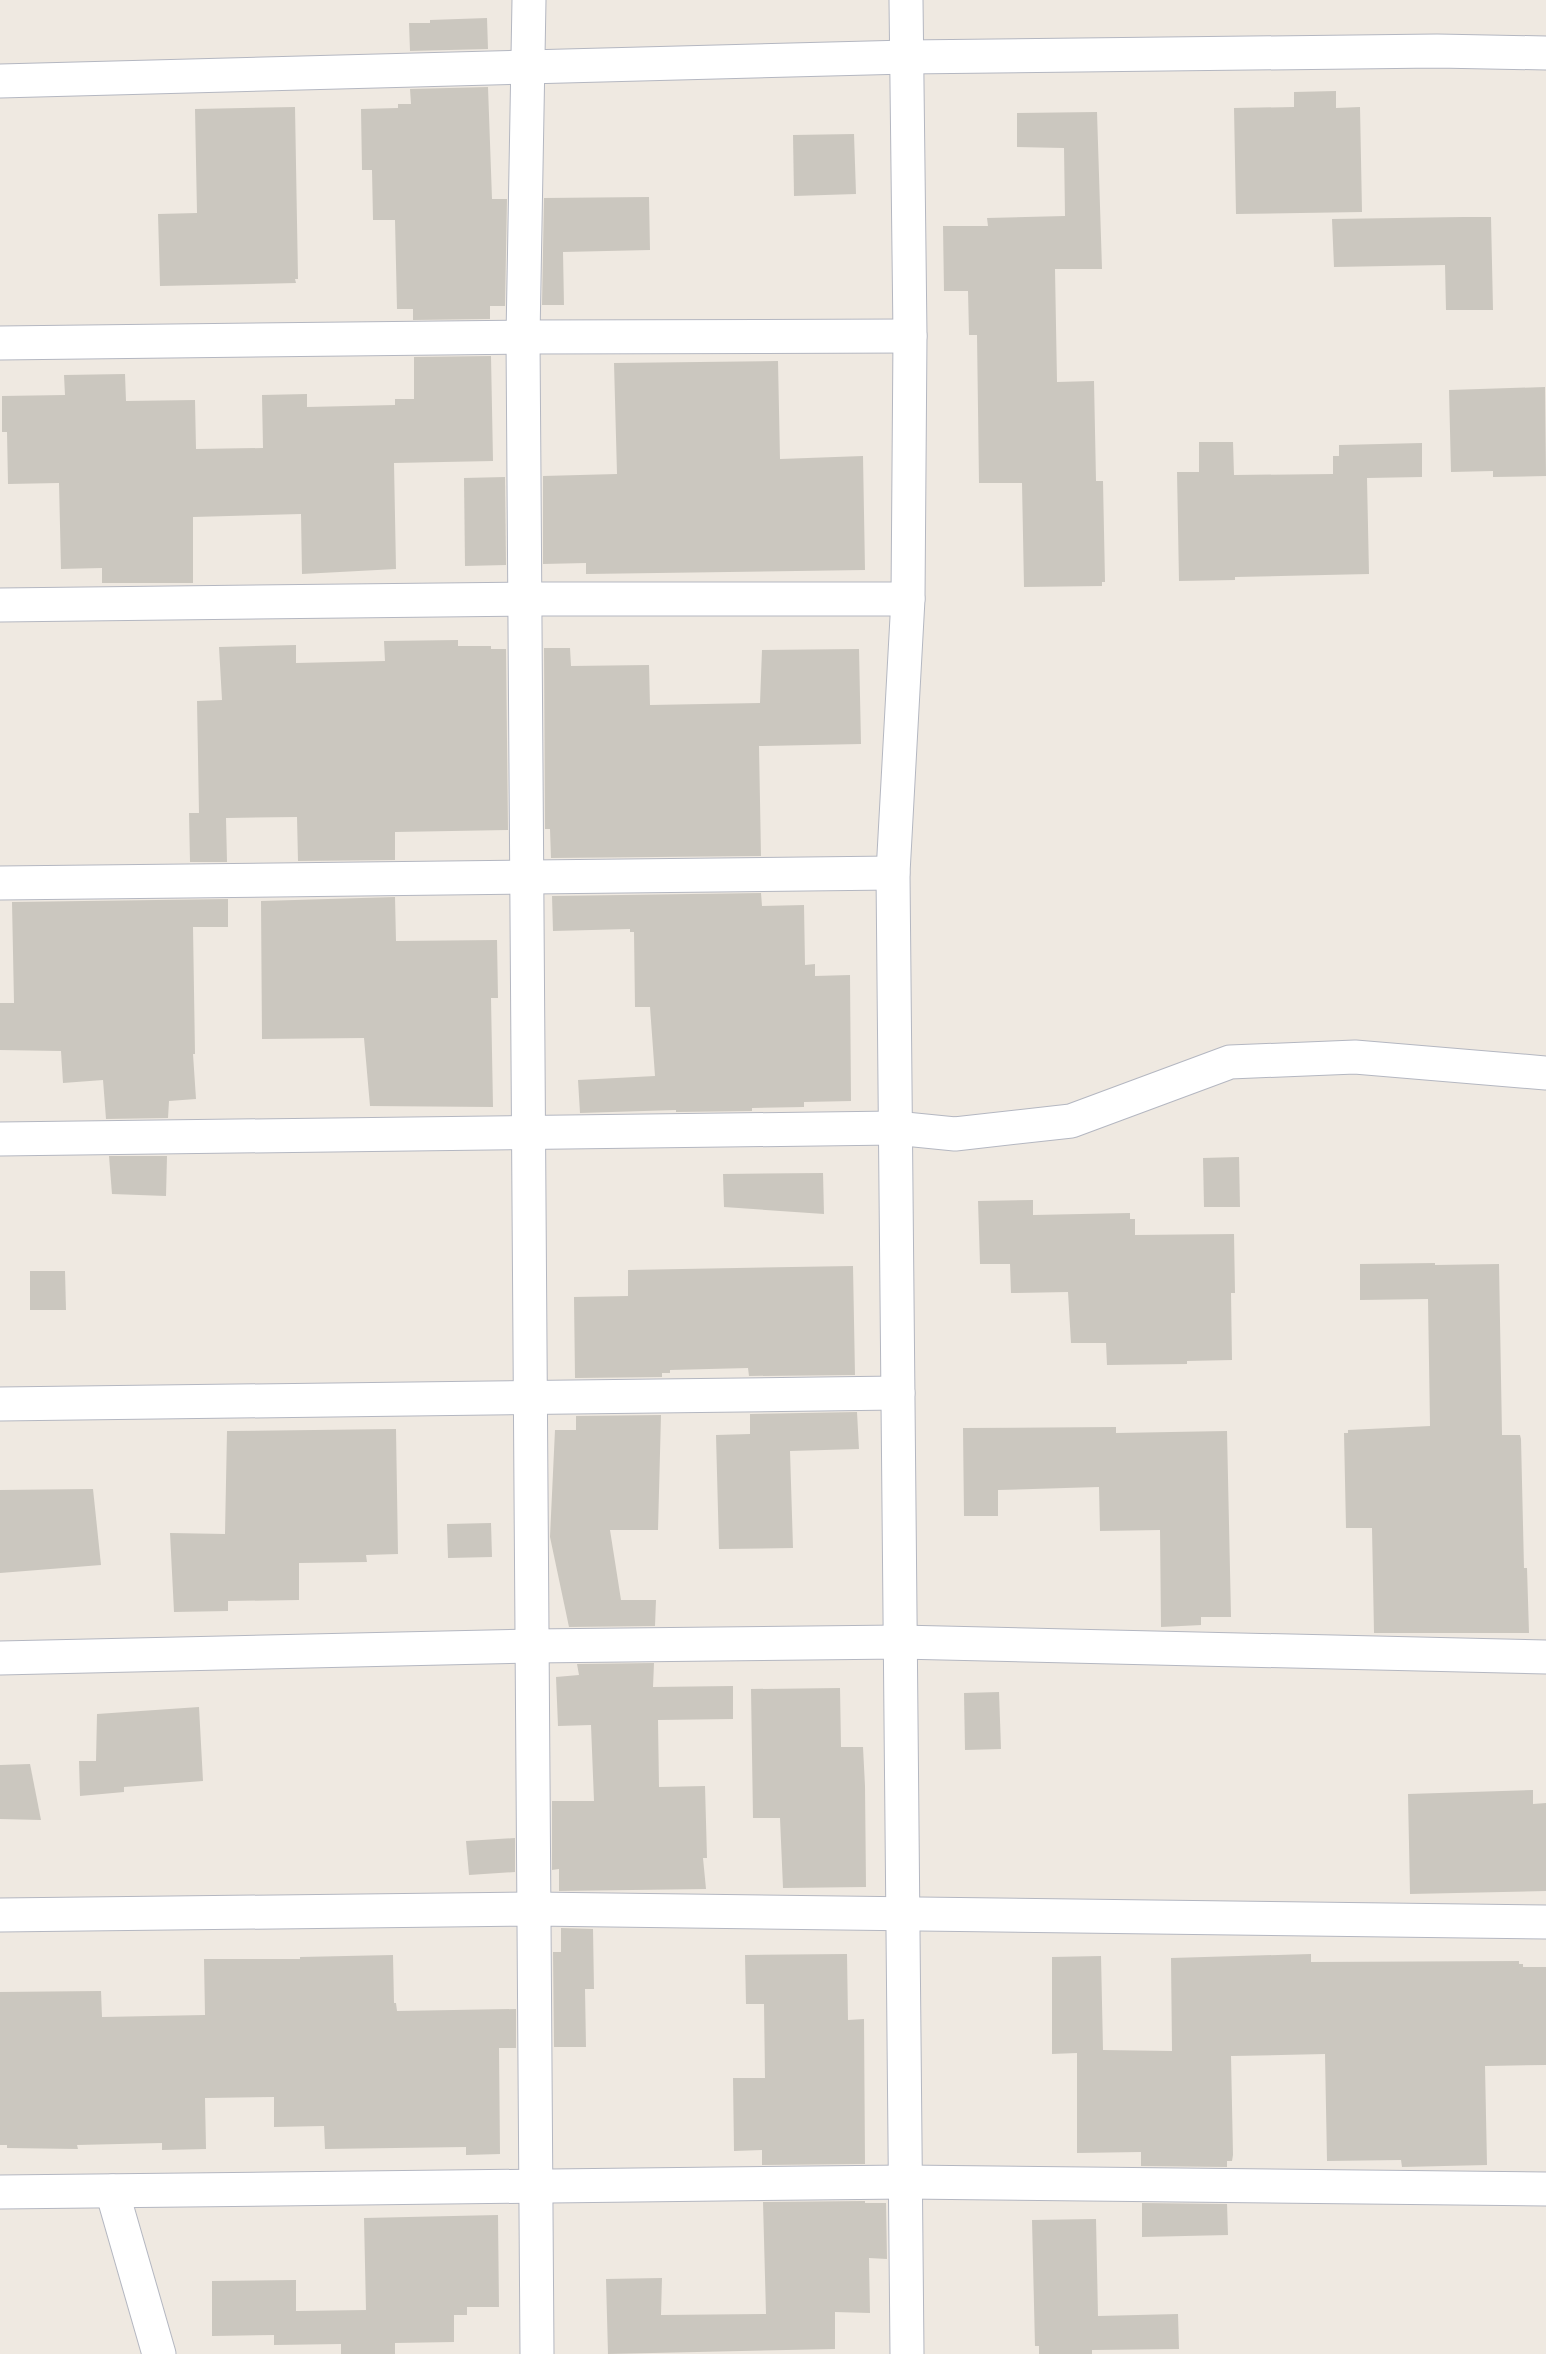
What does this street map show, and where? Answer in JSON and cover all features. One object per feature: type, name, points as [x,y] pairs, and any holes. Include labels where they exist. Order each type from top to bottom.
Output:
[{"type":"street","points":[[529,0],[523,338],[537,2354]]},
{"type":"street","points":[[906,0],[910,336],[908,599],[893,873],[907,2354]]},
{"type":"street","points":[[0,81],[907,57],[1437,51],[1546,53]]},
{"type":"street","points":[[0,344],[910,336]]},
{"type":"street","points":[[0,605],[525,599],[908,599]]},
{"type":"street","points":[[0,883],[893,873]]},
{"type":"street","points":[[0,1139],[895,1128],[955,1134],[1071,1121],[1230,1062],[1355,1057],[1546,1073]]},
{"type":"street","points":[[0,1404],[898,1393]]},
{"type":"street","points":[[0,1658],[532,1646],[900,1642],[1546,1657]]},
{"type":"street","points":[[0,1915],[534,1909],[1546,1922]]},
{"type":"street","points":[[0,2192],[906,2182],[1546,2189]]},
{"type":"street","points":[[112,2191],[159,2354]]},
{"type":"building","points":[[487,18],[488,49],[410,51],[409,23]]},
{"type":"building","points":[[488,87],[492,199],[507,199],[505,306],[490,306],[490,319],[413,320],[413,309],[397,309],[395,220],[373,220],[372,170],[362,170],[361,109],[398,108],[398,104],[411,104],[410,89]]},
{"type":"building","points":[[1336,91],[1336,108],[1360,107],[1362,212],[1236,214],[1234,108],[1294,107],[1294,92]]},
{"type":"building","points":[[295,107],[298,279],[295,279],[296,283],[160,286],[158,214],[197,213],[195,109]]},
{"type":"building","points":[[1097,112],[1102,269],[1055,269],[1057,382],[1094,381],[1096,481],[1103,481],[1105,582],[1102,582],[1102,586],[1024,587],[1022,483],[979,483],[977,335],[969,335],[968,291],[944,291],[943,226],[988,226],[987,218],[1065,216],[1064,148],[1017,147],[1017,113]]},
{"type":"building","points":[[854,134],[856,194],[794,196],[793,135]]},
{"type":"building","points":[[649,197],[650,250],[563,252],[564,305],[542,305],[544,198]]},
{"type":"building","points":[[1491,217],[1493,310],[1446,310],[1445,265],[1334,267],[1332,219]]},
{"type":"building","points":[[491,356],[493,461],[394,463],[396,569],[302,574],[301,514],[193,517],[193,583],[102,583],[102,568],[61,569],[59,483],[8,484],[7,432],[2,432],[2,396],[65,395],[64,375],[125,374],[126,401],[195,400],[196,449],[263,448],[262,395],[307,394],[307,407],[395,405],[395,399],[414,399],[414,357]]},
{"type":"building","points":[[778,361],[780,459],[863,456],[865,570],[586,574],[586,563],[543,564],[543,476],[617,474],[614,363]]},
{"type":"building","points":[[1545,387],[1546,476],[1493,477],[1493,471],[1451,472],[1449,390]]},
{"type":"building","points":[[1199,442],[1233,442],[1234,475],[1333,474],[1333,456],[1339,456],[1339,445],[1422,443],[1422,477],[1367,478],[1369,574],[1235,577],[1235,580],[1179,581],[1177,472],[1199,472]]},
{"type":"building","points":[[505,477],[506,565],[465,566],[464,478]]},
{"type":"building","points":[[458,640],[458,646],[491,646],[491,649],[506,649],[508,830],[395,832],[395,860],[298,861],[297,817],[226,818],[227,862],[190,862],[189,813],[199,813],[197,701],[222,700],[219,647],[296,645],[296,663],[385,661],[384,641]]},
{"type":"building","points":[[544,648],[570,648],[571,666],[649,665],[650,705],[760,703],[762,650],[859,649],[861,744],[759,746],[761,856],[551,858],[550,829],[545,829]]},
{"type":"building","points":[[761,893],[762,906],[804,905],[805,965],[815,964],[815,976],[850,975],[851,1101],[804,1102],[804,1107],[752,1108],[752,1111],[676,1112],[676,1110],[580,1113],[578,1080],[655,1076],[650,1007],[635,1007],[634,932],[630,932],[630,929],[553,931],[552,896]]},
{"type":"building","points":[[395,897],[396,941],[497,940],[498,998],[491,998],[493,1107],[370,1106],[364,1038],[262,1039],[261,901]]},
{"type":"building","points":[[228,899],[228,927],[193,927],[195,1054],[193,1054],[196,1099],[169,1101],[168,1118],[106,1119],[103,1080],[63,1083],[61,1051],[0,1050],[0,1003],[14,1003],[12,902]]},
{"type":"building","points":[[109,1156],[167,1156],[166,1196],[112,1194]]},
{"type":"building","points":[[1239,1157],[1240,1207],[1204,1207],[1203,1158]]},
{"type":"building","points":[[823,1173],[824,1214],[724,1207],[723,1174]]},
{"type":"building","points":[[1033,1200],[1033,1215],[1130,1213],[1130,1219],[1135,1219],[1135,1235],[1234,1234],[1235,1293],[1231,1293],[1232,1360],[1187,1361],[1187,1364],[1107,1365],[1106,1343],[1071,1343],[1068,1292],[1011,1293],[1010,1264],[980,1264],[978,1201]]},
{"type":"building","points":[[1435,1263],[1435,1265],[1499,1264],[1502,1435],[1520,1435],[1521,1439],[1524,1568],[1527,1568],[1529,1633],[1374,1633],[1372,1528],[1346,1528],[1344,1433],[1348,1433],[1348,1430],[1430,1426],[1428,1299],[1360,1300],[1360,1264]]},
{"type":"building","points":[[853,1266],[855,1375],[749,1376],[748,1368],[670,1370],[670,1373],[662,1373],[662,1377],[575,1378],[574,1297],[628,1296],[628,1270]]},
{"type":"building","points":[[30,1271],[65,1271],[66,1310],[30,1310]]},
{"type":"building","points":[[857,1412],[859,1449],[790,1451],[793,1548],[719,1549],[716,1435],[750,1434],[750,1414]]},
{"type":"building","points":[[661,1415],[658,1530],[610,1530],[621,1600],[656,1600],[655,1626],[569,1627],[550,1537],[555,1430],[576,1430],[576,1416]]},
{"type":"building","points":[[1116,1427],[1116,1433],[1227,1431],[1231,1617],[1201,1617],[1201,1625],[1161,1627],[1160,1530],[1100,1531],[1099,1487],[998,1490],[998,1516],[964,1516],[963,1428]]},
{"type":"building","points":[[396,1429],[398,1554],[366,1555],[367,1562],[299,1563],[299,1600],[228,1601],[228,1611],[174,1612],[170,1533],[225,1534],[227,1431]]},
{"type":"building","points":[[93,1489],[101,1565],[0,1573],[0,1490]]},
{"type":"building","points":[[491,1523],[492,1557],[448,1558],[447,1524]]},
{"type":"building","points":[[654,1663],[653,1687],[733,1686],[733,1719],[658,1720],[659,1787],[705,1786],[707,1858],[703,1858],[706,1889],[559,1891],[559,1869],[552,1870],[552,1801],[594,1801],[591,1725],[558,1726],[556,1677],[579,1675],[577,1664]]},
{"type":"building","points":[[840,1688],[841,1747],[863,1747],[866,1887],[783,1888],[780,1818],[753,1818],[751,1689]]},
{"type":"building","points":[[999,1692],[1001,1749],[965,1750],[964,1693]]},
{"type":"building","points":[[199,1707],[203,1781],[124,1787],[124,1792],[80,1796],[79,1761],[96,1761],[97,1714]]},
{"type":"building","points":[[30,1764],[41,1820],[0,1819],[0,1765]]},
{"type":"building","points":[[1533,1790],[1533,1804],[1546,1803],[1546,1891],[1410,1894],[1408,1794]]},
{"type":"building","points":[[515,1838],[515,1872],[469,1875],[466,1841]]},
{"type":"building","points":[[561,1928],[593,1929],[594,1989],[585,1989],[586,2047],[554,2047],[553,1952],[561,1952]]},
{"type":"building","points":[[847,1954],[848,2020],[864,2019],[865,2164],[762,2165],[762,2150],[734,2151],[733,2078],[765,2078],[764,2004],[746,2004],[745,1955]]},
{"type":"building","points":[[1311,1954],[1311,1962],[1519,1961],[1523,1967],[1546,1967],[1546,2065],[1485,2066],[1487,2165],[1402,2167],[1401,2160],[1327,2161],[1325,2054],[1231,2056],[1233,2155],[1232,2161],[1227,2161],[1227,2167],[1141,2166],[1141,2152],[1077,2153],[1077,2053],[1052,2054],[1052,1957],[1101,1956],[1103,2050],[1172,2051],[1171,1958]]},
{"type":"building","points":[[393,1955],[394,2003],[396,2003],[397,2011],[516,2009],[516,2048],[499,2048],[500,2154],[466,2155],[466,2147],[325,2149],[324,2126],[274,2127],[274,2097],[205,2098],[206,2149],[162,2150],[162,2143],[77,2145],[78,2149],[7,2148],[7,2145],[0,2145],[0,1992],[101,1991],[102,2017],[205,2015],[204,1959],[300,1959],[300,1957]]},
{"type":"building","points":[[865,2201],[865,2203],[886,2203],[887,2259],[869,2258],[870,2313],[835,2312],[835,2349],[608,2354],[606,2279],[662,2278],[661,2315],[766,2314],[763,2202]]},
{"type":"building","points":[[1142,2203],[1227,2204],[1228,2235],[1142,2237]]},
{"type":"building","points":[[498,2215],[499,2307],[467,2307],[467,2315],[454,2315],[454,2342],[395,2343],[395,2354],[341,2354],[341,2344],[274,2345],[274,2335],[212,2336],[212,2281],[296,2280],[296,2311],[366,2310],[364,2218]]},
{"type":"building","points":[[1096,2219],[1098,2316],[1178,2314],[1179,2349],[1092,2350],[1092,2354],[1039,2354],[1039,2346],[1035,2346],[1032,2220]]}]
